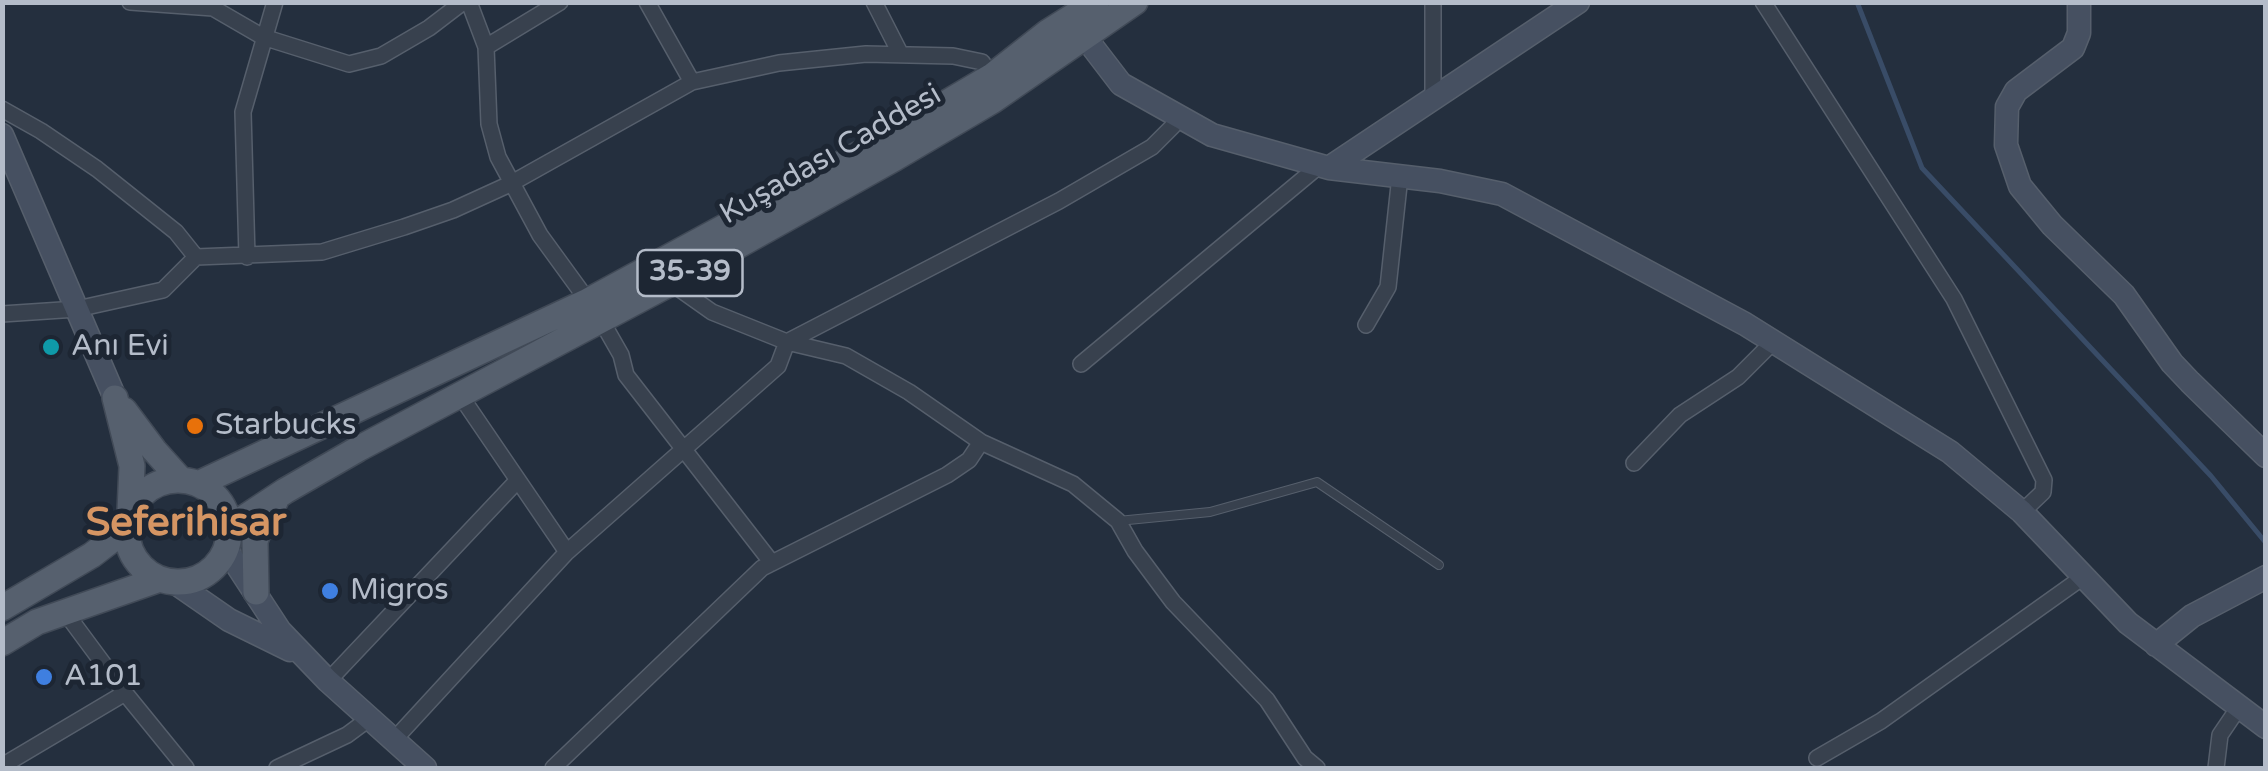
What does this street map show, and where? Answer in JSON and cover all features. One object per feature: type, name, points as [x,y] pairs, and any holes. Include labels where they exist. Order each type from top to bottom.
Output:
[{"type":"main road","name":"Kuşadası Caddesi","points":[[285,490],[460,395],[594,311],[992,76],[1048,32],[1096,2]]},
{"type":"main road","name":"Kuşadası Caddesi","points":[[190,482],[594,311],[671,283],[976,110],[1135,2]]},
{"type":"main road","points":[[2,643],[37,622],[64,612],[205,574],[228,539],[217,498],[190,482],[154,450],[116,398]]},
{"type":"main road","points":[[116,398],[132,466],[128,521],[135,559],[168,581]]},
{"type":"main road","points":[[2,608],[92,554],[128,521],[139,497],[151,487],[166,481],[190,482]]},
{"type":"main road","points":[[256,592],[255,542],[264,517],[285,490]]},
{"type":"main road","name":"35-39","points":[[228,539],[285,490]]},
{"type":"street","points":[[130,2],[212,8],[263,36],[349,64],[366,62],[466,2],[486,47],[488,124],[510,184],[622,355],[626,375],[772,563]]},
{"type":"street","points":[[247,257],[243,112],[275,2]]},
{"type":"street","points":[[486,47],[560,2]]},
{"type":"street","points":[[647,2],[692,82]]},
{"type":"street","points":[[874,2],[900,53]]},
{"type":"street","points":[[1433,2],[1433,98]]},
{"type":"street","points":[[1081,364],[1324,167],[1578,2]]},
{"type":"street","points":[[1763,2],[1954,299],[2044,480],[2043,492],[2022,512]]},
{"type":"street","points":[[2079,2],[2079,33],[2073,48],[2016,91],[2007,107],[2006,145],[2020,186],[2052,225],[2124,295],[2181,372],[2266,456]]},
{"type":"street","points":[[1085,37],[1121,84],[1212,135],[1324,167],[1502,194],[1773,342],[1950,452],[2022,512],[2128,623],[2266,727]]},
{"type":"street","points":[[2,314],[77,310],[163,290],[196,258],[335,249],[453,210],[510,184],[692,82],[780,63],[900,53],[982,62],[992,76]]},
{"type":"street","points":[[2,109],[97,170],[176,232],[196,258]]},
{"type":"street","points":[[393,740],[567,552],[778,366],[787,342],[1152,147],[1178,116]]},
{"type":"street","points":[[2,135],[116,398]]},
{"type":"street","points":[[1366,325],[1388,287],[1400,176]]},
{"type":"street","points":[[671,283],[712,312],[787,342],[846,356],[909,392],[981,442],[1073,484],[1118,520],[1135,551],[1173,602],[1267,700],[1305,758],[1317,768]]},
{"type":"street","points":[[1634,463],[1680,415],[1738,376],[1773,342]]},
{"type":"street","points":[[460,395],[567,552]]},
{"type":"street","points":[[553,768],[762,568],[947,475],[969,460],[981,442]]},
{"type":"street","points":[[328,681],[518,480]]},
{"type":"street","points":[[228,539],[280,631],[328,681],[425,768]]},
{"type":"street","points":[[2156,645],[2192,616],[2266,577]]},
{"type":"street","points":[[1817,758],[1881,721],[2083,578]]},
{"type":"street","points":[[168,581],[229,620],[303,656]]},
{"type":"street","points":[[64,612],[186,768]]},
{"type":"street","points":[[2,766],[125,692]]},
{"type":"street","points":[[2216,768],[2220,735],[2239,707]]},
{"type":"street","points":[[277,768],[347,735],[370,718]]},
{"type":"lane","points":[[1118,520],[1210,512],[1317,482],[1439,565]]},
{"type":"waterway","points":[[1857,2],[1922,168],[2211,476],[2266,543]]},
{"type":"place","name":"Anı Evi","points":[[51,347]]},
{"type":"place","name":"Starbucks","points":[[195,426]]},
{"type":"place","name":"Migros","points":[[330,591]]},
{"type":"place","name":"A101","points":[[44,677]]},
{"type":"district","name":"Seferihisar","points":[[186,524]]}]
